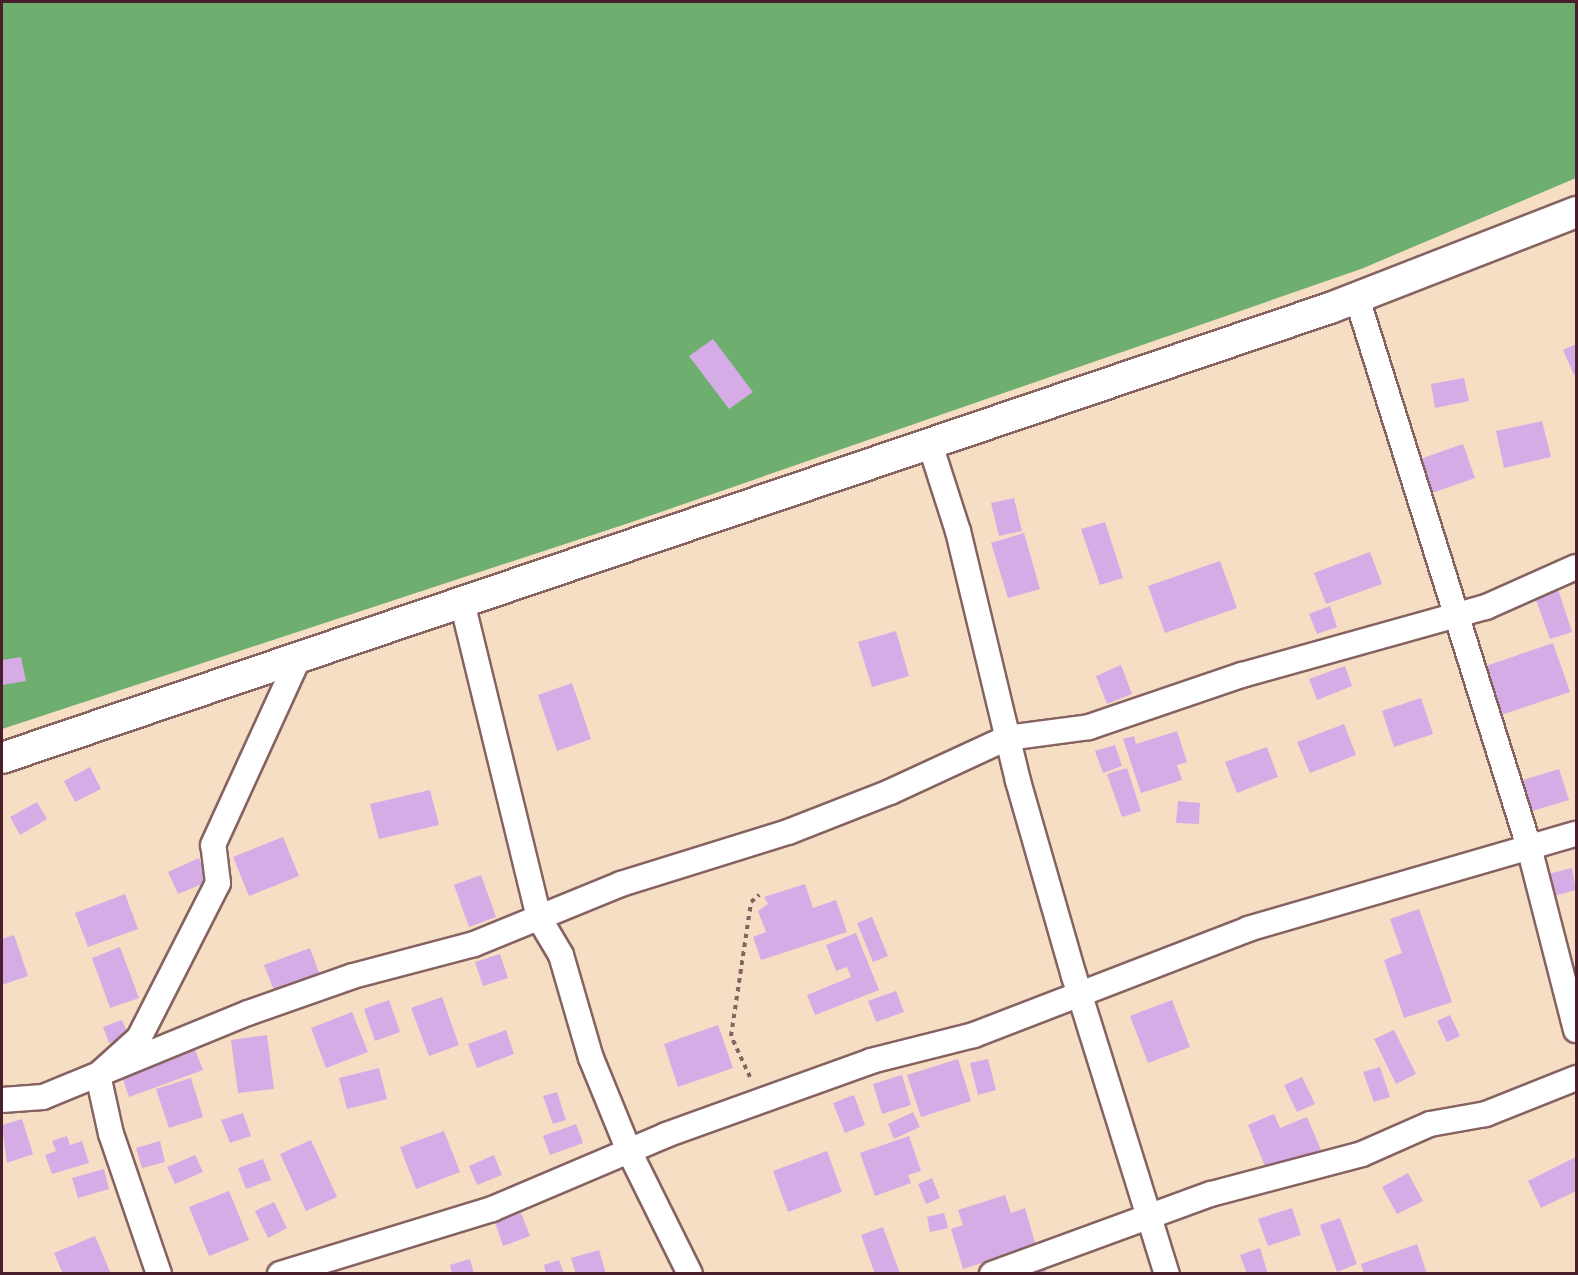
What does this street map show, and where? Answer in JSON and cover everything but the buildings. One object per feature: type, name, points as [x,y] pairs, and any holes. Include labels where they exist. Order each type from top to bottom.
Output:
[{"type":"street","points":[[2,758],[1357,298],[1576,212]]},
{"type":"street","points":[[1357,298],[1454,615],[1529,847],[1576,1030]]},
{"type":"street","points":[[930,444],[958,531],[1007,738],[1080,995],[1167,1274]]},
{"type":"street","points":[[2,1100],[43,1096],[248,1013],[353,976],[474,944],[621,884],[788,832],[890,792],[1007,738],[1089,727],[1242,675],[1486,607],[1576,567]]},
{"type":"street","points":[[462,602],[539,918],[561,956],[591,1058],[629,1151],[690,1274]]},
{"type":"street","points":[[98,1075],[139,1038],[218,882],[213,845],[298,657]]},
{"type":"street","points":[[280,1274],[492,1209],[629,1151],[758,1102],[871,1061],[974,1035],[1248,929],[1576,834]]},
{"type":"street","points":[[98,1075],[111,1134],[159,1274]]},
{"type":"street","points":[[992,1274],[1211,1194],[1362,1155],[1430,1124],[1486,1114],[1576,1078]]},
{"type":"path","points":[[758,1102],[731,1036],[752,902],[759,895]]},
{"type":"green space","points":[[2,2],[1576,2],[1576,178],[1361,269],[629,523],[2,729]]}]
